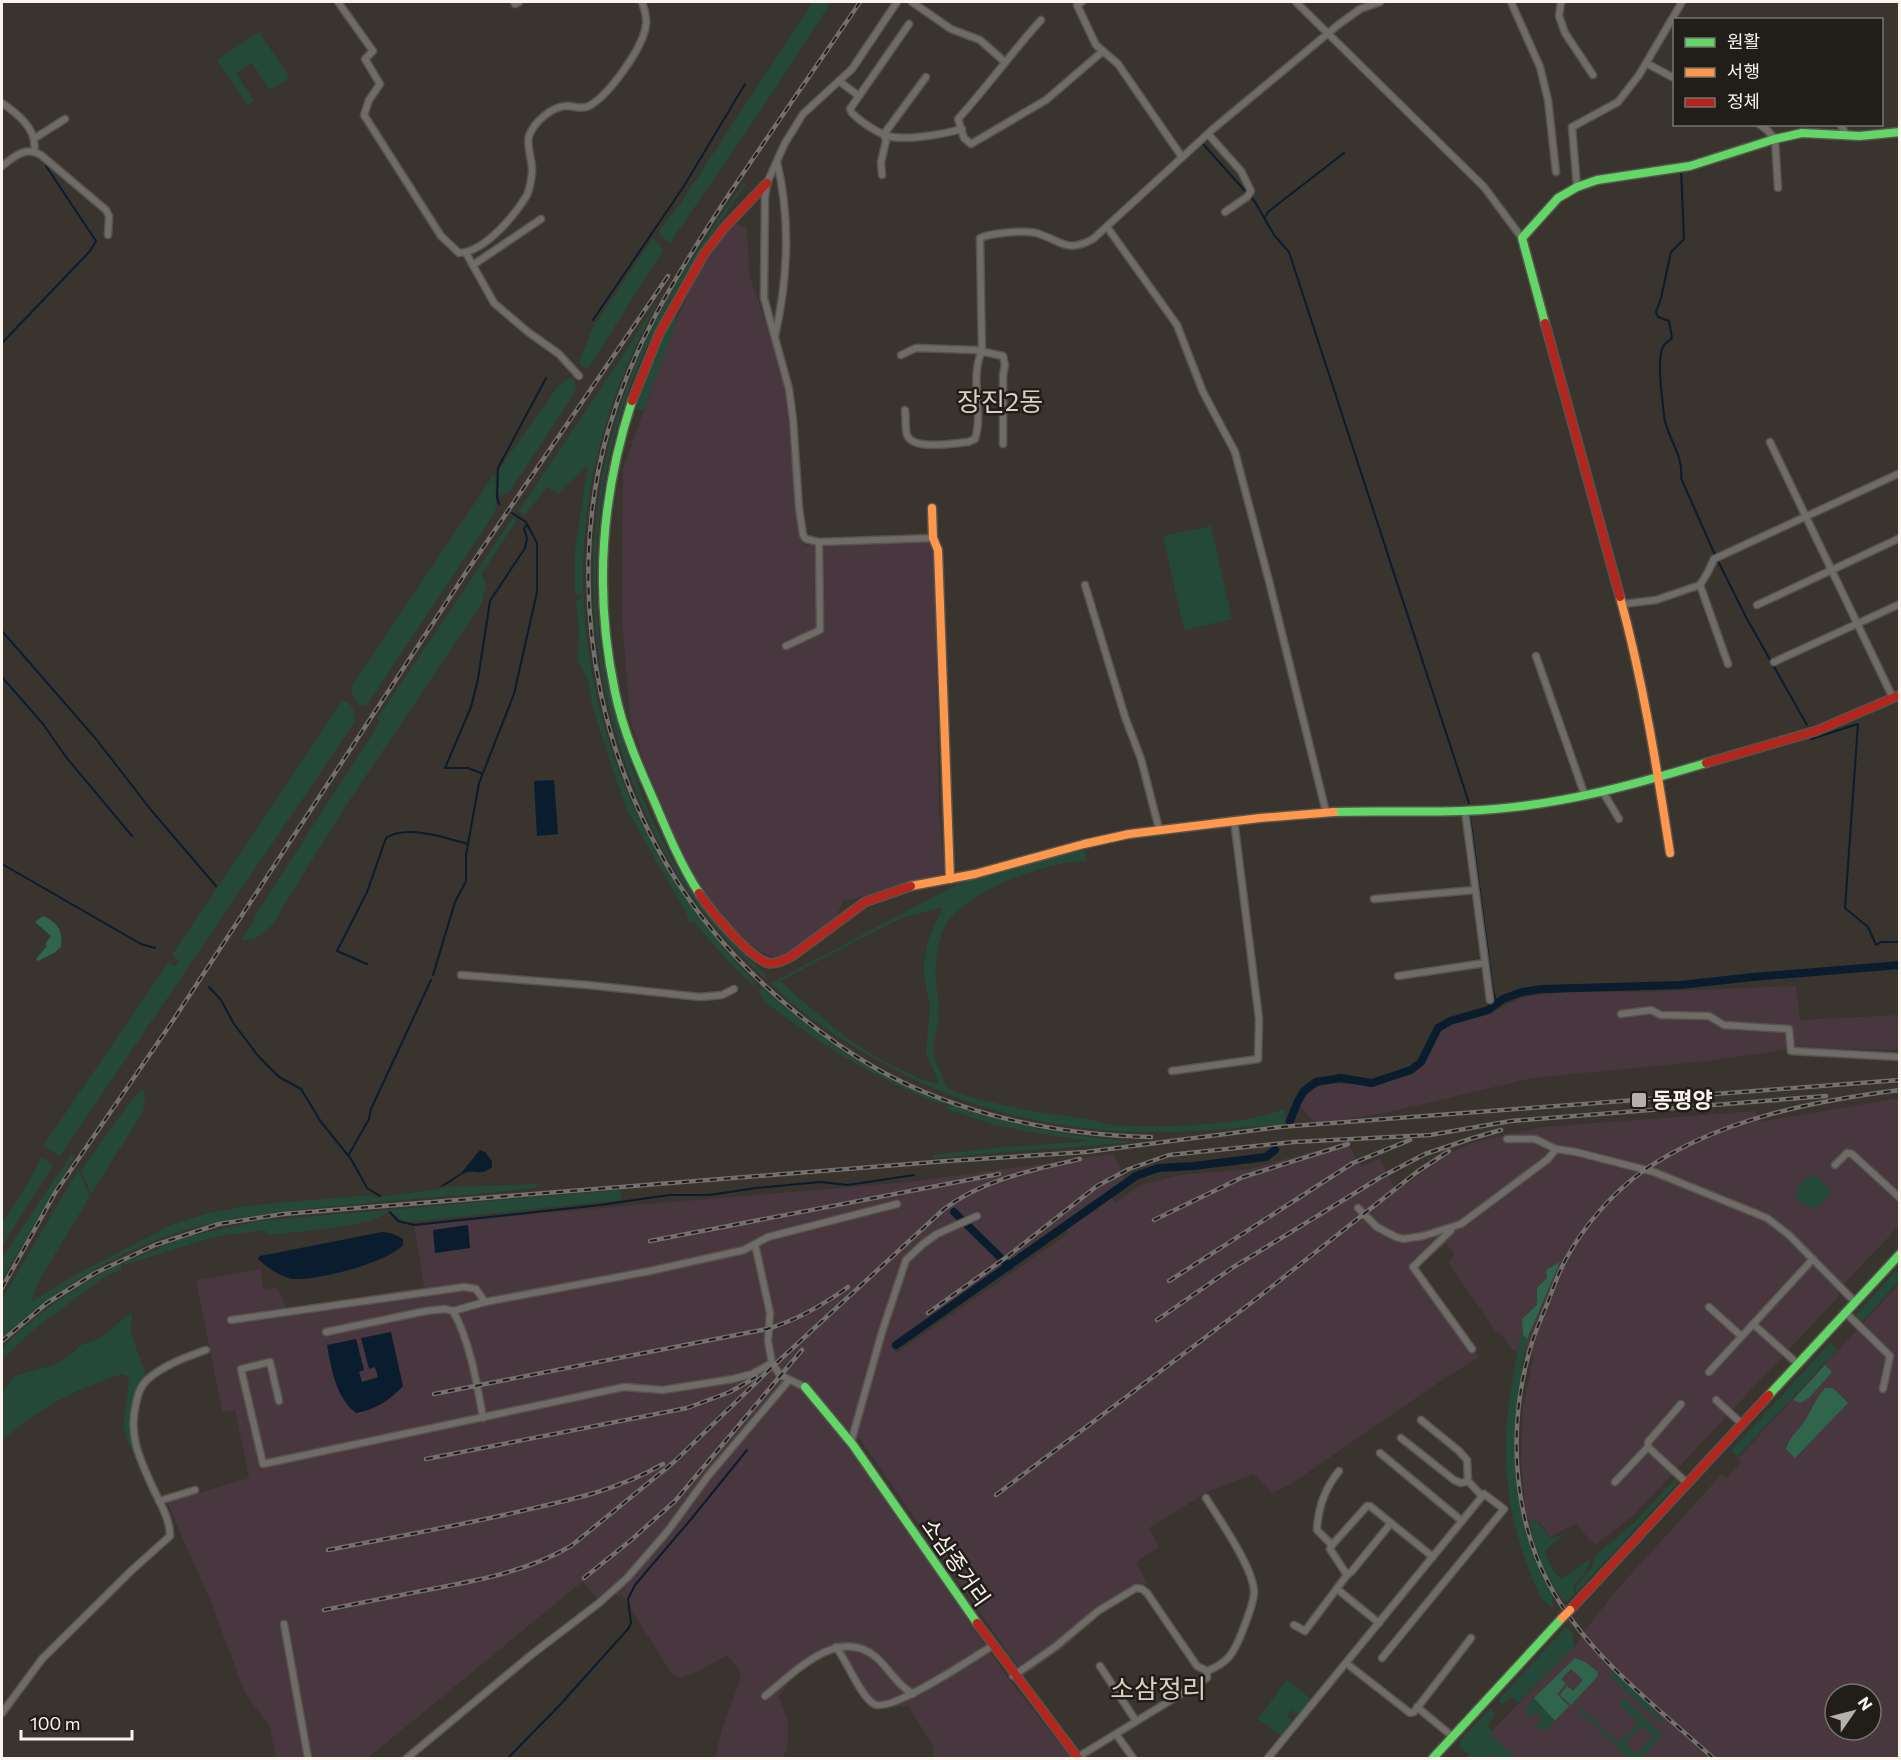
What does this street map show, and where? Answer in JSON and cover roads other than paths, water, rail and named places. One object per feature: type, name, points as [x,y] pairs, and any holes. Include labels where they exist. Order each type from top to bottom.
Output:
[{"type":"street","points":[[338,2],[373,51],[365,59],[380,84],[369,100],[364,115],[441,236],[459,253],[466,253],[489,240],[511,218],[528,193],[532,170],[529,137],[541,118],[566,106],[582,109],[588,106],[618,79],[635,52],[646,24],[642,2]]},
{"type":"street","points":[[514,2],[515,4],[519,2]]},
{"type":"street","points":[[897,2],[852,69],[803,114],[785,143],[767,183],[764,298],[789,389],[803,535],[806,539],[819,542],[933,538]]},
{"type":"street","points":[[912,2],[951,29],[980,40],[1005,62]]},
{"type":"street","points":[[1082,2],[1077,5],[1096,45],[1118,64],[1182,157]]},
{"type":"street","points":[[1296,2],[1484,187],[1522,238],[1630,633],[1670,853]]},
{"type":"street","points":[[905,410],[907,435],[919,444],[968,442],[975,439],[979,427],[978,359],[982,351],[980,238],[1034,232],[1071,247],[1081,245],[1107,227],[1208,134],[1328,34],[1360,9],[1380,2]]},
{"type":"street","points":[[1511,2],[1540,67],[1548,100],[1556,172]]},
{"type":"street","points":[[1561,2],[1559,16],[1565,33],[1593,75]]},
{"type":"street","points":[[1674,18],[1682,2]]},
{"type":"street","points":[[1041,20],[958,120],[964,138],[971,144],[1046,100],[1103,51]]},
{"type":"street","points":[[1577,187],[1572,127],[1618,102],[1673,21]]},
{"type":"street","points":[[909,24],[850,109],[852,113],[884,134],[893,137],[944,134],[962,129]]},
{"type":"street","points":[[1646,63],[1673,77]]},
{"type":"street","points":[[884,134],[926,77]]},
{"type":"street","points":[[839,81],[859,96]]},
{"type":"street","points":[[2,103],[22,120],[35,138],[34,151]]},
{"type":"street","points":[[35,138],[65,119]]},
{"type":"street","points":[[1762,126],[1775,138],[1778,188]]},
{"type":"street","points":[[1841,126],[1846,134]]},
{"type":"street","points":[[1522,238],[1558,198],[1577,187],[1597,180],[1690,166],[1807,128],[1860,136],[1899,132]]},
{"type":"street","points":[[882,175],[881,162],[886,141],[884,134]]},
{"type":"street","points":[[1208,134],[1248,182],[1248,195],[1226,212]]},
{"type":"street","points":[[2,166],[22,151],[34,151],[52,163],[106,210],[109,216],[108,235]]},
{"type":"street","points":[[775,336],[784,299],[787,266],[784,192],[777,162]]},
{"type":"street","points":[[767,183],[712,242],[655,340],[625,416],[608,484],[602,564],[605,628],[615,691],[635,755],[687,874],[712,913],[724,928],[761,959],[771,963],[779,963],[817,938],[858,906],[874,898],[1085,843],[1233,820],[1326,812],[1465,811],[1514,807],[1584,796],[1806,734],[1896,697],[1857,624],[1770,442]]},
{"type":"street","points":[[473,265],[541,219]]},
{"type":"street","points":[[1107,227],[1177,325],[1203,392],[1235,452],[1326,812]]},
{"type":"street","points":[[466,253],[494,303],[528,332],[559,354],[579,376]]},
{"type":"street","points":[[901,355],[916,348],[982,351],[1003,356],[1005,365],[1003,444]]},
{"type":"street","points":[[1623,604],[1656,600],[1700,585],[1713,559],[1899,473]]},
{"type":"street","points":[[932,508],[933,538],[938,550],[950,879]]},
{"type":"street","points":[[1757,605],[1899,538]]},
{"type":"street","points":[[786,646],[820,630],[819,542]]},
{"type":"street","points":[[1085,585],[1125,717],[1141,759],[1159,830]]},
{"type":"street","points":[[1700,585],[1728,664]]},
{"type":"street","points":[[1774,662],[1899,604]]},
{"type":"street","points":[[1536,656],[1584,796]]},
{"type":"street","points":[[1603,792],[1619,819]]},
{"type":"street","points":[[1465,811],[1490,1000]]},
{"type":"street","points":[[1172,1071],[1258,1059],[1258,1019],[1233,820]]},
{"type":"street","points":[[1374,899],[1475,890]]},
{"type":"street","points":[[1398,976],[1485,963]]},
{"type":"street","points":[[460,975],[700,997],[722,995],[734,989]]},
{"type":"street","points":[[1621,1014],[1651,1010],[1661,1015],[1709,1016],[1724,1025],[1789,1029],[1791,1051],[1899,1057]]},
{"type":"street","points":[[1507,1139],[1535,1139],[1556,1149],[1654,1172],[1767,1218],[1784,1230],[1855,1302]]},
{"type":"street","points":[[1472,1349],[1413,1267],[1454,1227],[1539,1166],[1556,1149]]},
{"type":"street","points":[[1835,1165],[1847,1153],[1852,1154],[1899,1198]]},
{"type":"street","points":[[326,1332],[426,1311],[445,1309],[453,1311],[485,1302],[660,1269],[744,1250],[768,1237],[897,1204]]},
{"type":"street","points":[[1358,1208],[1377,1227],[1402,1239],[1454,1227]]},
{"type":"street","points":[[851,1442],[882,1332],[906,1260],[937,1234],[977,1216]]},
{"type":"street","points":[[755,1244],[770,1313],[768,1341],[772,1363],[780,1375],[805,1387]]},
{"type":"street","points":[[1433,1758],[1898,1257]]},
{"type":"street","points":[[1709,1372],[1813,1259]]},
{"type":"street","points":[[231,1320],[464,1287],[476,1289],[485,1302]]},
{"type":"street","points":[[1709,1307],[1741,1336]]},
{"type":"street","points":[[453,1311],[464,1338],[483,1418]]},
{"type":"street","points":[[1845,1312],[1890,1356],[1883,1389]]},
{"type":"street","points":[[1753,1324],[1798,1364]]},
{"type":"street","points":[[2,1713],[42,1659],[132,1570],[170,1536],[167,1519],[142,1464],[133,1436],[133,1413],[140,1389],[146,1380],[170,1365],[206,1350]]},
{"type":"street","points":[[279,1401],[270,1362],[241,1369],[263,1464],[624,1387],[663,1390],[734,1379],[752,1374],[772,1363]]},
{"type":"street","points":[[407,1758],[627,1578],[667,1532],[708,1476],[789,1380]]},
{"type":"street","name":"소삼종거리","points":[[805,1387],[851,1442],[1013,1676],[1078,1758]]},
{"type":"street","points":[[1716,1400],[1742,1424]]},
{"type":"street","points":[[1615,1482],[1648,1447],[1648,1442],[1681,1404]]},
{"type":"street","points":[[1421,1420],[1467,1460],[1468,1481],[1482,1496]]},
{"type":"street","points":[[1401,1438],[1454,1480],[1461,1483],[1468,1481]]},
{"type":"street","points":[[1648,1447],[1687,1484]]},
{"type":"street","points":[[1380,1453],[1462,1521]]},
{"type":"street","points":[[1332,1545],[1318,1532],[1318,1517],[1327,1485],[1339,1471]]},
{"type":"street","points":[[159,1501],[195,1490]]},
{"type":"street","points":[[1268,1758],[1485,1494],[1504,1509],[1382,1658]]},
{"type":"street","points":[[1206,1498],[1250,1573],[1254,1589],[1253,1603],[1229,1660],[1207,1671]]},
{"type":"street","points":[[1347,1575],[1330,1549],[1367,1506],[1374,1509],[1433,1557]]},
{"type":"street","points":[[1294,1625],[1305,1631],[1347,1575],[1391,1523]]},
{"type":"street","points":[[1013,1676],[1055,1647],[1098,1611],[1136,1588],[1147,1593],[1197,1666],[1207,1671]]},
{"type":"street","points":[[1337,1589],[1379,1623]]},
{"type":"street","points":[[284,1624],[308,1758]]},
{"type":"street","points":[[1346,1663],[1410,1713],[1414,1713],[1471,1638]]},
{"type":"street","points":[[836,1647],[845,1658],[867,1698],[875,1706],[881,1706],[913,1694],[992,1646]]},
{"type":"street","points":[[765,1696],[824,1652],[836,1647],[864,1648],[879,1659],[903,1688],[913,1694]]},
{"type":"street","points":[[1100,1666],[1136,1721]]},
{"type":"street","points":[[1078,1758],[1207,1678],[1207,1671]]},
{"type":"street","points":[[1418,1707],[1453,1737]]},
{"type":"street","points":[[1116,1734],[1133,1758]]},
{"type":"water","points":[[554,780],[558,834],[537,836],[534,781]]},
{"type":"water","points":[[480,1150],[485,1152],[492,1161],[492,1167],[484,1172],[465,1173],[439,1187],[461,1173]]},
{"type":"water","points":[[468,1225],[470,1248],[435,1253],[433,1230]]},
{"type":"water","points":[[382,1232],[403,1239],[403,1245],[395,1252],[368,1264],[320,1277],[294,1279],[284,1277],[258,1259],[260,1256]]},
{"type":"water","points":[[391,1332],[403,1386],[382,1404],[356,1413],[349,1407],[339,1391],[327,1345],[356,1339],[364,1370],[359,1372],[362,1382],[378,1377],[375,1367],[369,1369],[361,1338]]},
{"type":"waterway","points":[[593,320],[684,186],[745,84]]},
{"type":"waterway","points":[[1203,144],[1255,202],[1274,235],[1289,252],[1469,803]]},
{"type":"waterway","points":[[1264,218],[1269,211],[1344,153]]},
{"type":"waterway","points":[[2,343],[90,251],[96,241],[46,166]]},
{"type":"waterway","points":[[1681,169],[1684,239],[1671,252],[1656,312],[1658,317],[1669,321],[1672,338],[1664,346],[1660,361],[1664,416],[1678,454],[1681,478],[1715,555],[1747,619],[1807,725]]},
{"type":"waterway","points":[[499,504],[497,497],[498,468],[546,378]]},
{"type":"waterway","points":[[433,975],[455,902],[466,881],[466,855],[479,783],[514,694],[537,592],[537,543],[526,522],[512,513]]},
{"type":"waterway","points":[[481,773],[468,768],[445,768],[471,707],[478,679],[490,601],[525,548],[527,538],[524,529],[527,524]]},
{"type":"waterway","points":[[2,631],[96,739],[151,810],[216,886]]},
{"type":"waterway","points":[[2,677],[43,724],[66,757],[132,836]]},
{"type":"waterway","points":[[1811,739],[1858,724],[1845,908],[1868,927],[1876,945],[1881,942],[1900,942]]},
{"type":"waterway","points":[[1470,817],[1493,991],[1497,1004]]},
{"type":"waterway","points":[[367,964],[337,951],[367,892],[386,838],[394,834],[415,832],[468,844]]},
{"type":"waterway","points":[[2,864],[141,944],[155,948]]},
{"type":"waterway","points":[[1290,1121],[1304,1091],[1316,1082],[1341,1078],[1372,1083],[1411,1070],[1421,1062],[1438,1028],[1450,1021],[1488,1010],[1503,999],[1522,992],[1542,989],[1680,985],[1900,965]]},
{"type":"waterway","points":[[348,1156],[369,1119],[371,1109],[431,980]]},
{"type":"waterway","points":[[209,987],[221,1000],[234,1024],[259,1057],[279,1077],[301,1089],[321,1122],[351,1159],[367,1188],[380,1196]]},
{"type":"waterway","points":[[896,1345],[1136,1176],[1158,1168],[1266,1157],[1275,1150]]},
{"type":"waterway","points":[[390,1212],[398,1221],[414,1225],[600,1205],[669,1195],[709,1195],[820,1182],[848,1185],[914,1175]]},
{"type":"waterway","points":[[954,1212],[1009,1266]]},
{"type":"waterway","points":[[508,1758],[558,1707],[628,1629],[631,1623],[628,1599],[635,1585],[747,1450]]},
{"type":"railway","points":[[860,2],[687,259],[642,341],[618,400],[608,431],[594,495],[589,561],[591,627],[601,693],[618,758],[643,820],[675,878],[730,951],[768,989],[811,1025],[877,1069],[941,1099],[1009,1120],[1045,1127],[1151,1137]]},
{"type":"railway","points":[[2,1288],[55,1193],[172,1022],[467,571],[668,276]]},
{"type":"railway","points":[[2,1341],[47,1303],[95,1273],[155,1245],[219,1224],[283,1214],[1086,1152],[1280,1127],[1900,1080]]},
{"type":"railway","points":[[1713,1758],[1646,1699],[1583,1635],[1550,1586],[1537,1559],[1521,1500],[1518,1470],[1518,1408],[1530,1349],[1558,1275],[1574,1246],[1591,1221],[1612,1198],[1646,1169],[1705,1137],[1768,1115],[1834,1100],[1900,1090]]},
{"type":"railway","points":[[928,1313],[1008,1256],[1097,1186],[1129,1169],[1169,1155],[1294,1142],[1430,1135],[1511,1121],[1826,1096]]},
{"type":"railway","points":[[1157,1320],[1232,1268],[1381,1177],[1425,1154],[1501,1130]]},
{"type":"railway","points":[[1169,1281],[1353,1163],[1410,1140]]},
{"type":"railway","points":[[1154,1220],[1243,1177],[1348,1144]]},
{"type":"railway","points":[[996,1495],[1251,1303],[1417,1172],[1449,1151]]},
{"type":"railway","points":[[324,1610],[503,1574],[538,1562],[571,1546],[674,1462],[771,1368],[944,1209],[992,1183],[1080,1159]]},
{"type":"railway","points":[[650,1241],[999,1174]]},
{"type":"railway","points":[[434,1394],[767,1329],[810,1311],[848,1287]]},
{"type":"railway","points":[[584,1578],[675,1501],[802,1350]]},
{"type":"railway","points":[[426,1459],[687,1408],[730,1392],[756,1377]]},
{"type":"railway","points":[[328,1550],[454,1526],[565,1501],[631,1480],[663,1464]]},
{"type":"place","name":"동평양","points":[[1639,1100]]},
{"type":"district","name":"장진2동","points":[[1000,402]]},
{"type":"district","name":"소삼정리","points":[[1158,1689]]}]
